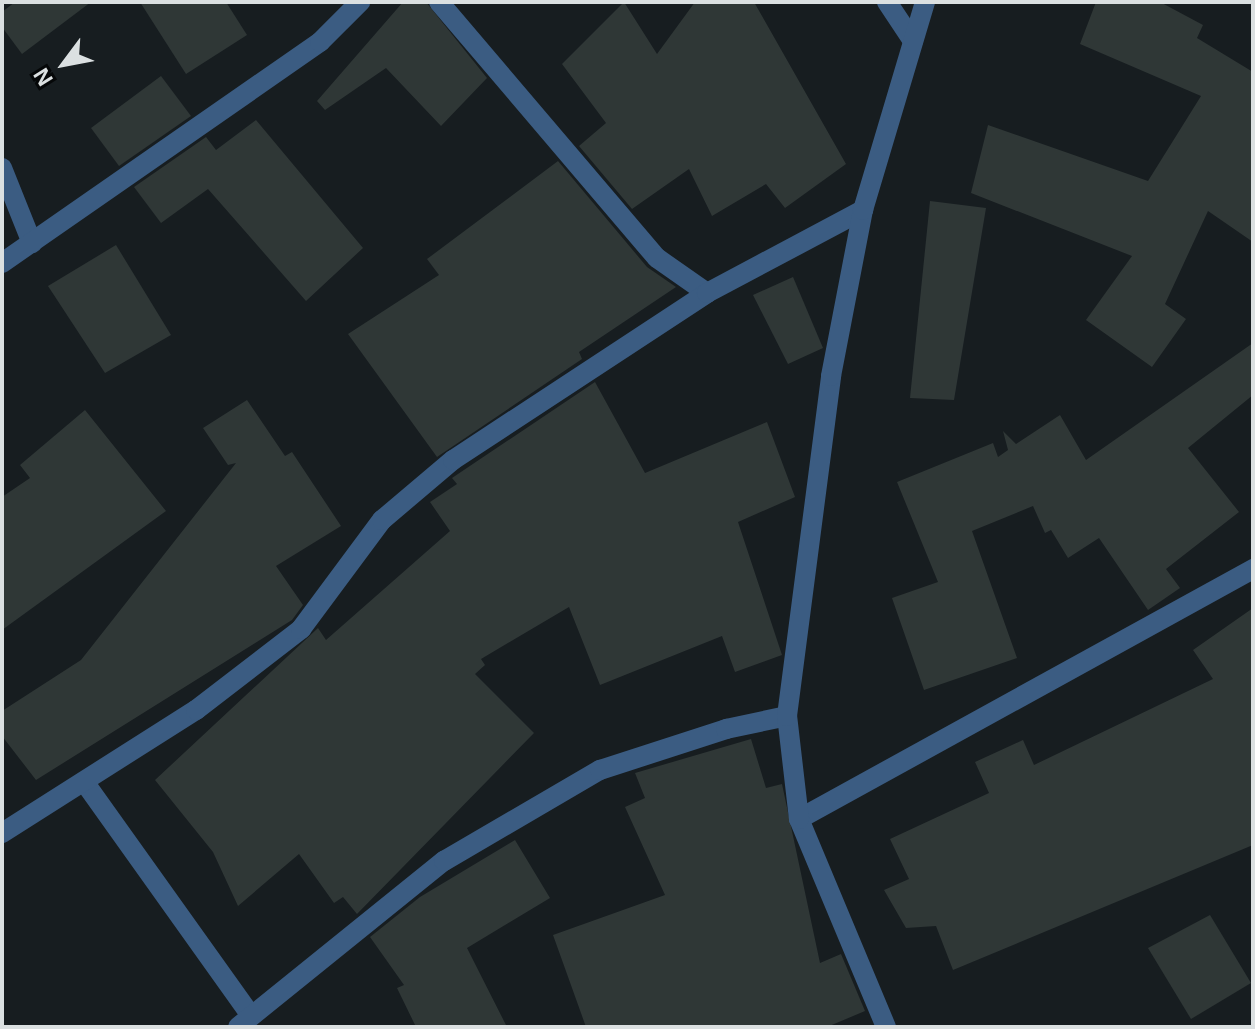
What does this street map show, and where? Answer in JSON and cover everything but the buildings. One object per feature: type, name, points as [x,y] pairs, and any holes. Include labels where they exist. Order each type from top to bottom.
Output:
[{"type":"street","points":[[2,263],[320,42],[360,2]]},
{"type":"street","points":[[439,2],[657,258],[707,293]]},
{"type":"street","points":[[887,2],[913,41]]},
{"type":"street","points":[[886,1027],[799,819],[787,716],[831,376],[863,210],[925,2]]},
{"type":"street","points":[[2,168],[32,243]]},
{"type":"street","points":[[2,833],[196,710],[301,629],[404,497],[707,293],[863,210]]},
{"type":"street","points":[[799,819],[1253,569]]},
{"type":"street","points":[[85,783],[245,1021],[444,861],[600,770],[726,729],[787,716]]}]
